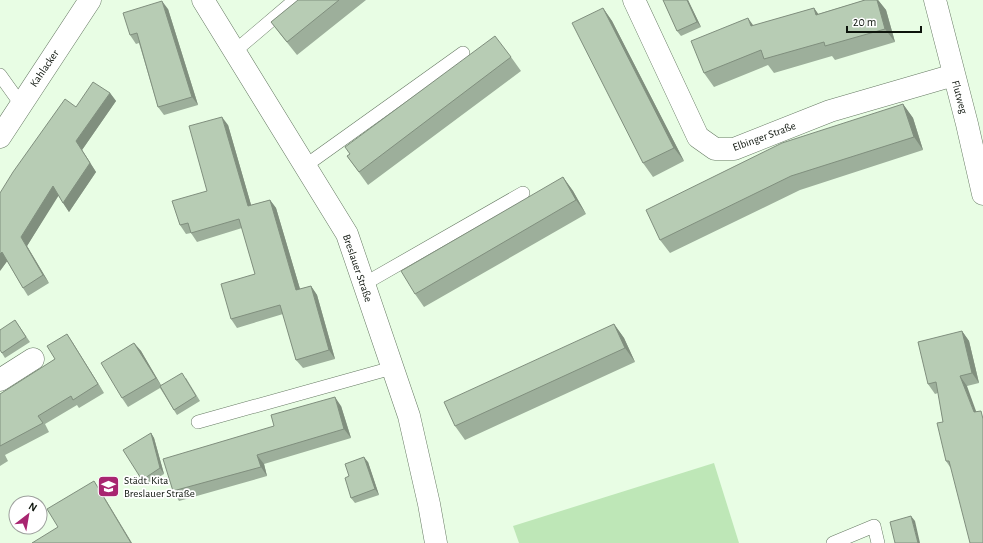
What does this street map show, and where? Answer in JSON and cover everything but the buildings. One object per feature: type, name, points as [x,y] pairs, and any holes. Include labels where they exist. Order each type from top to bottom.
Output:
[{"type":"street","name":"Kahlacker","points":[[0,137],[20,103],[90,0]]},
{"type":"street","name":"Breslauer Straße","points":[[203,0],[347,234],[409,416],[429,504],[436,543]]},
{"type":"street","name":"Elbinger Straße","points":[[634,0],[698,137],[715,149],[734,149],[830,111],[954,75]]},
{"type":"street","name":"Flutweg","points":[[935,0],[983,194]]},
{"type":"street","points":[[0,380],[33,359]]},
{"type":"lane","points":[[235,51],[295,0]]},
{"type":"lane","points":[[305,166],[462,53]]},
{"type":"lane","points":[[0,75],[20,103]]},
{"type":"lane","points":[[364,284],[523,193]]},
{"type":"lane","points":[[198,422],[392,368]]},
{"type":"lane","points":[[833,543],[874,526],[878,543]]},
{"type":"green space","points":[[714,463],[739,543],[519,543],[513,526]]},
{"type":"place","name":"Städt. Kita Breslauer Straße","points":[[109,486]]}]
